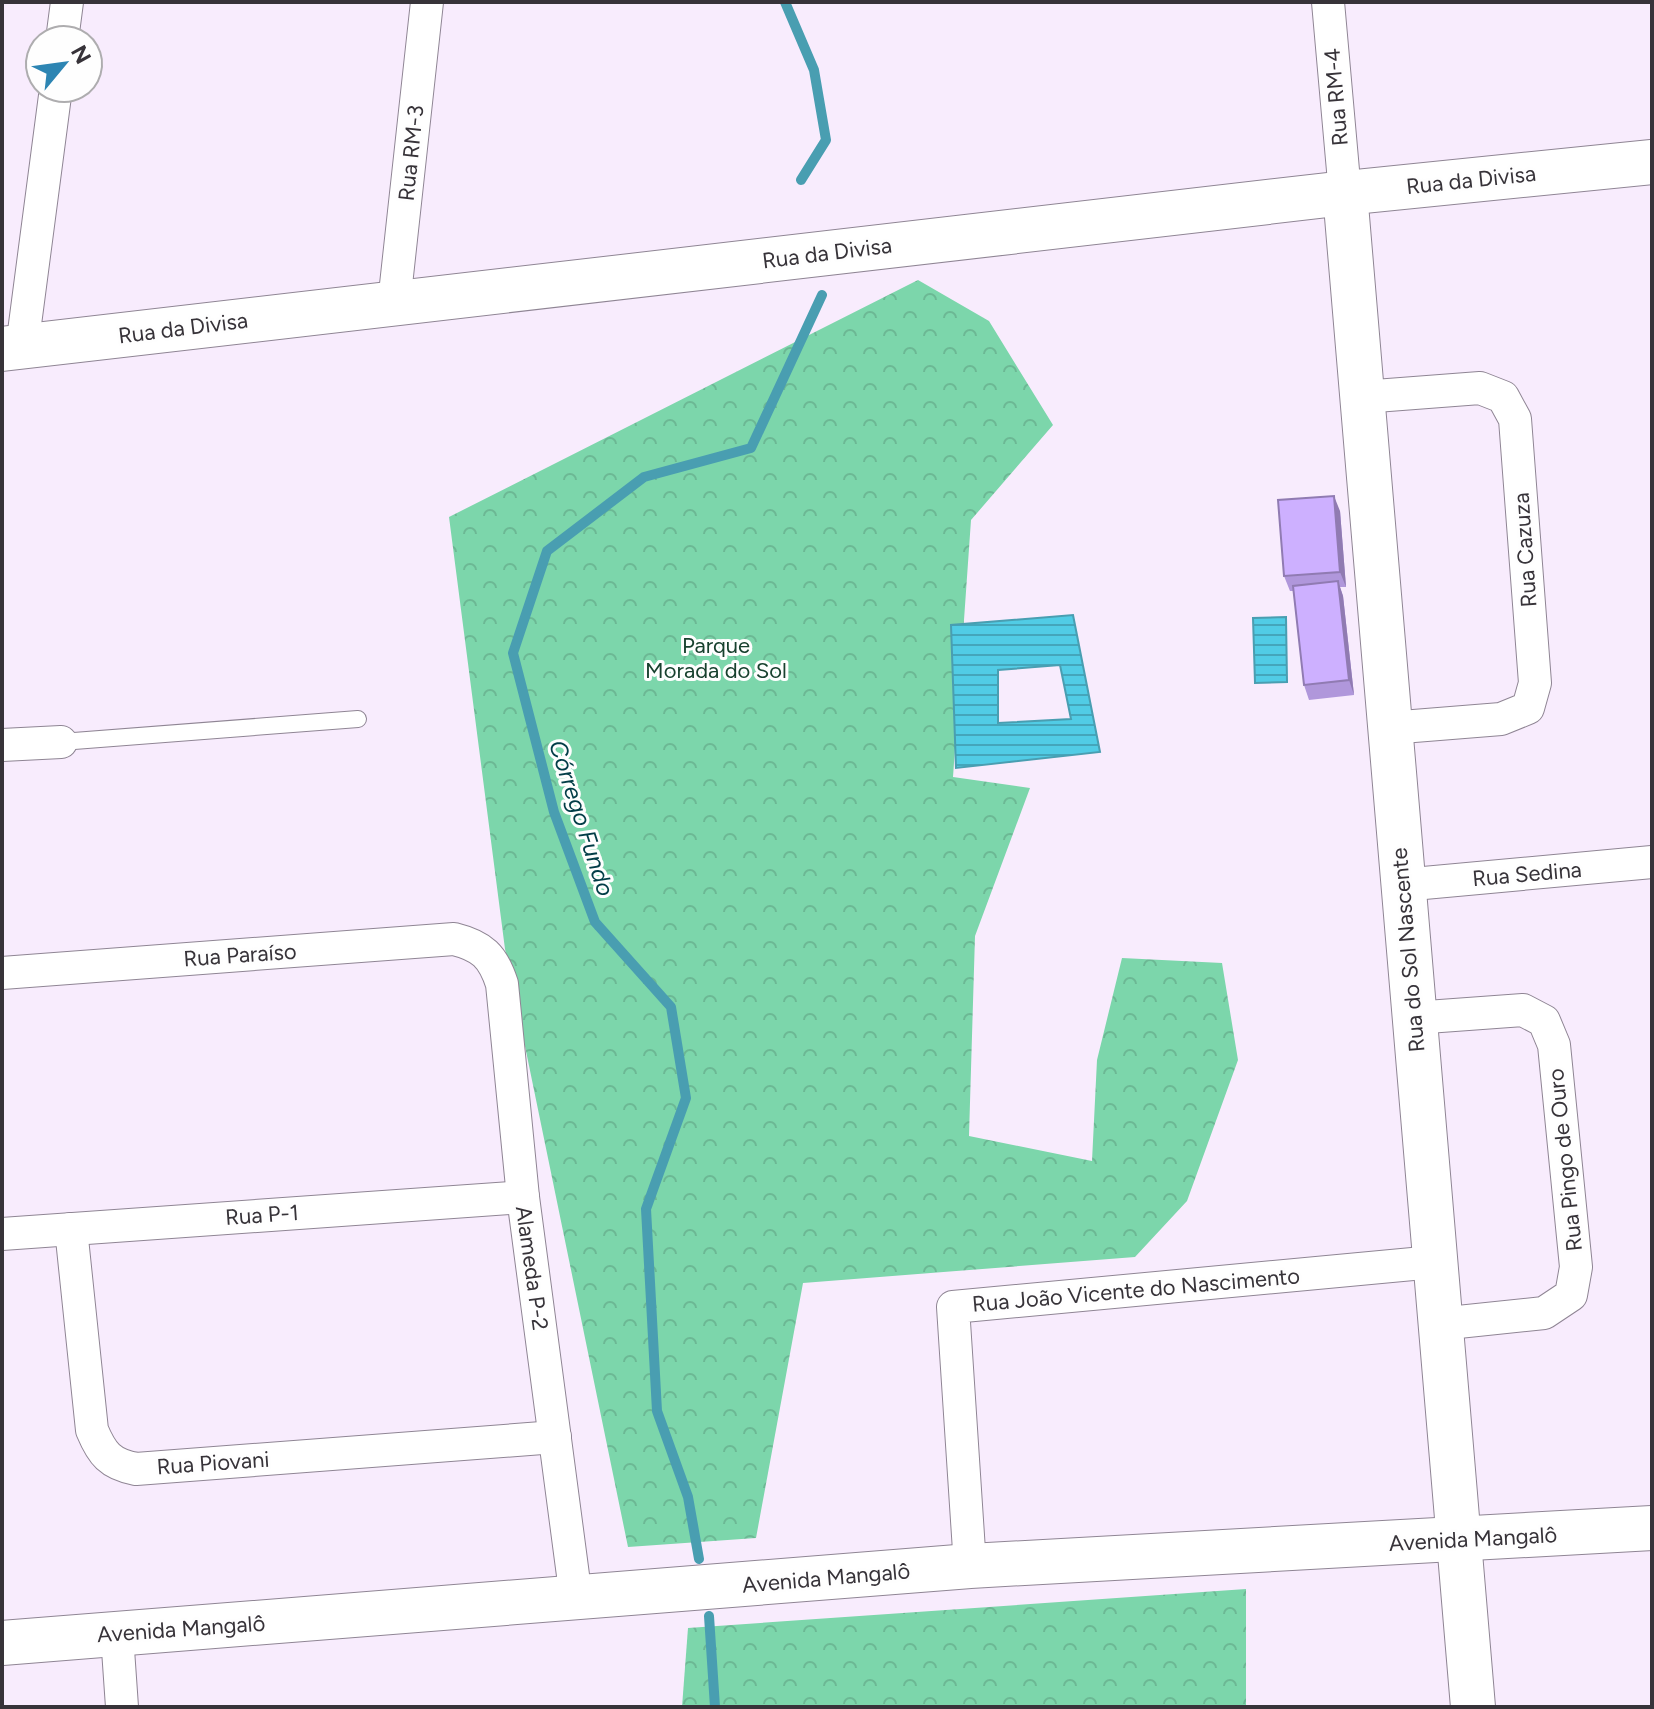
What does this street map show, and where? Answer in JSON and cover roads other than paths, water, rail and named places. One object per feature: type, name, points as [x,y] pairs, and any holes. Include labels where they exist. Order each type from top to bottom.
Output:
[{"type":"street","points":[[64,24],[67,2]]},
{"type":"street","name":"Rua RM-3","points":[[394,303],[427,2]]},
{"type":"street","name":"Rua RM-4","points":[[1328,2],[1345,193]]},
{"type":"street","points":[[12,348],[53,104]]},
{"type":"street","name":"Rua da Divisa","points":[[12,348],[1345,193],[1652,162]]},
{"type":"street","name":"Rua do Sol Nascente","points":[[1345,193],[1473,1707]]},
{"type":"street","name":"Rua Cazuza","points":[[1362,397],[1480,388],[1503,397],[1515,419],[1535,683],[1528,708],[1501,719],[1389,728]]},
{"type":"street","points":[[2,745],[61,742]]},
{"type":"street","name":"Rua Sedina","points":[[1402,885],[1652,862]]},
{"type":"street","name":"Rua Paraíso","points":[[2,973],[454,939],[477,945]]},
{"type":"street","name":"Alameda P-2","points":[[477,945],[494,961],[502,984],[523,1197],[576,1598]]},
{"type":"street","name":"Rua Pingo de Ouro","points":[[1413,1018],[1523,1010],[1544,1021],[1554,1045],[1576,1267],[1571,1295],[1544,1313],[1439,1324]]},
{"type":"street","name":"Rua P-1","points":[[2,1234],[523,1197]]},
{"type":"street","name":"Rua Piovani","points":[[71,1229],[92,1430],[101,1452],[116,1465],[136,1469],[555,1437]]},
{"type":"street","name":"Rua João Vicente do Nascimento","points":[[970,1566],[953,1307],[1434,1262]]},
{"type":"street","name":"Avenida Mangalô","points":[[2,1643],[970,1566],[1652,1528]]},
{"type":"street","points":[[117,1635],[122,1707]]},
{"type":"lane","points":[[61,742],[358,719]]},
{"type":"water","points":[[1073,615],[1100,752],[956,768],[951,625]],"holes":[[[1060,665],[1071,719],[998,723],[998,670]]]},
{"type":"water","points":[[1286,617],[1287,682],[1255,683],[1253,618]]},
{"type":"waterway","name":"Córrego Fundo","points":[[785,2],[814,70],[826,140],[801,180]]},
{"type":"waterway","name":"Córrego Fundo","points":[[699,1559],[688,1497],[657,1411],[646,1209],[686,1098],[671,1007],[595,922],[554,812],[513,653],[547,551],[644,477],[751,448],[822,295]]},
{"type":"waterway","name":"Córrego Fundo","points":[[709,1616],[715,1707]]},
{"type":"park label","name":"Parque Morada do Sol","points":[[716,658]]}]
